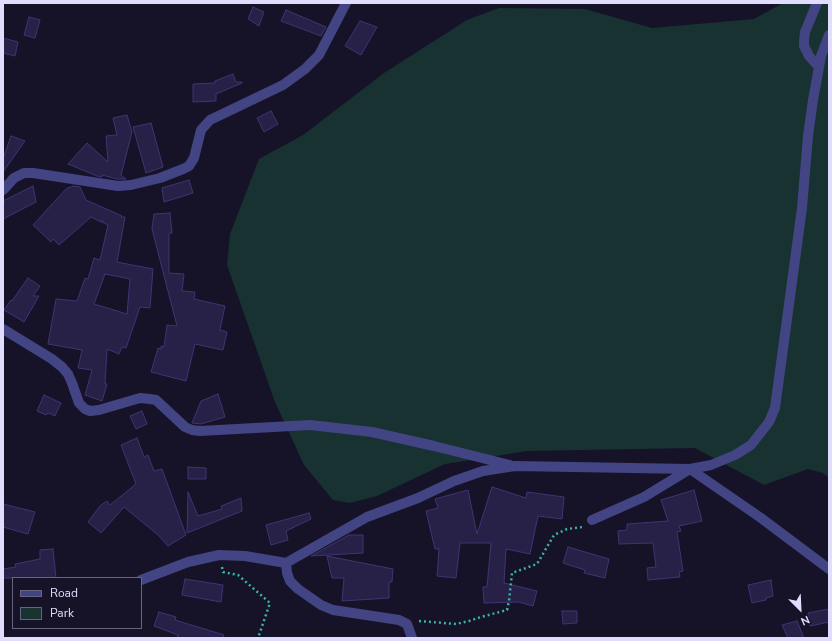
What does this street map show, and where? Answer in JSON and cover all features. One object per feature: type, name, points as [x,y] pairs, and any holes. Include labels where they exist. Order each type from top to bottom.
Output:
[{"type":"street","points":[[3,190],[14,178],[24,173],[33,173],[118,186],[131,185],[160,178],[189,166],[194,158],[201,130],[210,120],[283,85],[305,70],[319,55],[346,3]]},
{"type":"street","points":[[817,3],[805,32],[804,46],[809,56],[819,67]]},
{"type":"street","points":[[142,580],[188,562],[219,555],[245,556],[286,563],[367,517],[418,498],[471,474],[515,466],[690,469],[711,465],[736,455],[751,445],[769,422],[775,408],[802,208],[808,136],[819,67],[829,35]]},
{"type":"street","points":[[3,329],[52,359],[62,368],[68,374],[79,403],[85,409],[90,411],[99,410],[140,398],[150,399],[156,400],[185,427],[192,430],[200,431],[310,425],[372,432],[515,466]]},
{"type":"street","points":[[592,520],[644,497],[690,469]]},
{"type":"street","points":[[690,469],[761,518],[829,569]]},
{"type":"street","points":[[286,563],[290,581],[298,589],[321,605],[333,610],[399,620],[407,624],[412,638]]},
{"type":"path","points":[[407,624],[420,620],[456,624],[507,610],[512,572],[537,564],[554,535],[567,529],[583,527],[592,520]]},
{"type":"path","points":[[219,555],[223,572],[238,575],[270,604],[258,638]]},
{"type":"green space","points":[[783,3],[829,3],[829,478],[823,473],[808,469],[764,485],[695,448],[527,451],[445,464],[377,496],[350,503],[333,500],[304,465],[275,402],[227,265],[230,234],[259,159],[303,135],[384,73],[467,20],[499,8],[585,9],[652,28],[754,19]]},
{"type":"building","points":[[253,7],[264,12],[259,26],[248,19]]},
{"type":"building","points":[[286,10],[326,27],[321,36],[281,21]]},
{"type":"building","points":[[29,17],[40,20],[35,38],[24,35]]},
{"type":"building","points":[[360,21],[377,27],[361,55],[345,46]]},
{"type":"building","points":[[3,38],[18,42],[15,56],[3,53]]},
{"type":"building","points":[[233,74],[236,82],[242,83],[216,94],[216,101],[193,102],[193,84],[215,83],[215,81]]},
{"type":"building","points":[[271,111],[278,124],[264,132],[257,118]]},
{"type":"building","points":[[127,115],[132,132],[121,175],[126,179],[117,179],[102,175],[102,177],[97,176],[68,164],[87,143],[108,162],[106,136],[117,135],[113,118]]},
{"type":"building","points":[[151,123],[163,167],[146,173],[133,127]]},
{"type":"building","points":[[11,136],[25,141],[3,172],[3,159]]},
{"type":"building","points":[[189,180],[193,193],[164,202],[162,188]]},
{"type":"building","points":[[33,186],[36,202],[3,219],[3,201]]},
{"type":"building","points":[[73,186],[80,187],[86,200],[122,216],[121,217],[125,217],[117,262],[153,269],[150,308],[140,307],[126,348],[122,347],[119,354],[107,349],[105,384],[107,384],[102,401],[85,395],[92,370],[78,368],[82,350],[48,344],[56,299],[77,301],[85,278],[88,279],[94,258],[100,260],[108,225],[102,222],[103,220],[101,222],[91,217],[59,245],[53,239],[51,242],[33,225],[66,189]],"holes":[[[105,274],[130,279],[127,314],[94,304]]]},
{"type":"building","points":[[170,213],[172,233],[169,233],[169,273],[184,274],[182,291],[195,292],[194,299],[225,306],[220,330],[227,332],[223,350],[195,344],[186,381],[151,372],[158,348],[161,349],[161,346],[164,347],[167,325],[177,326],[152,229],[154,214]]},
{"type":"building","points":[[28,278],[40,286],[33,296],[39,296],[24,322],[4,310]]},
{"type":"building","points":[[218,394],[225,417],[201,424],[192,423],[201,401]]},
{"type":"building","points":[[44,395],[61,403],[55,416],[48,413],[46,415],[37,411]]},
{"type":"building","points":[[142,411],[147,424],[136,429],[130,416]]},
{"type":"building","points":[[137,438],[144,457],[148,455],[154,471],[162,469],[186,535],[168,546],[158,535],[124,507],[101,533],[88,522],[100,506],[107,501],[110,505],[136,484],[121,445]]},
{"type":"building","points":[[188,467],[206,468],[206,479],[188,479]]},
{"type":"building","points":[[492,487],[526,498],[527,492],[564,497],[562,519],[538,516],[530,554],[506,549],[504,583],[537,591],[533,606],[518,602],[484,603],[483,587],[487,587],[491,543],[460,543],[456,578],[437,576],[439,549],[435,549],[426,511],[438,508],[435,499],[468,490],[477,534]]},
{"type":"building","points":[[694,490],[702,521],[679,526],[681,531],[677,532],[683,571],[679,572],[680,577],[648,580],[647,568],[656,567],[653,543],[619,544],[618,531],[627,530],[627,524],[668,521],[661,500]]},
{"type":"building","points":[[188,492],[198,516],[222,509],[221,506],[241,498],[242,511],[187,533]]},
{"type":"building","points":[[3,504],[35,512],[28,534],[3,527]]},
{"type":"building","points":[[309,513],[311,519],[286,531],[288,540],[271,545],[266,525]]},
{"type":"building","points":[[349,535],[363,535],[363,553],[311,556]]},
{"type":"building","points":[[568,547],[609,559],[605,578],[584,573],[585,570],[563,563]]},
{"type":"building","points":[[53,549],[56,577],[3,578],[3,569],[16,567],[15,564],[40,559],[40,550]]},
{"type":"building","points":[[327,556],[393,569],[392,582],[389,582],[389,598],[342,601],[344,578],[332,578]]},
{"type":"building","points":[[185,579],[223,585],[221,602],[182,595]]},
{"type":"building","points":[[771,580],[773,596],[766,598],[766,600],[752,603],[748,585]]},
{"type":"building","points":[[829,609],[829,622],[810,626],[808,613]]},
{"type":"building","points":[[562,611],[577,611],[577,623],[563,624]]},
{"type":"building","points":[[159,612],[176,617],[175,620],[224,635],[223,638],[177,638],[178,635],[154,626]]},
{"type":"building","points":[[797,621],[804,638],[788,638],[782,625]]}]
